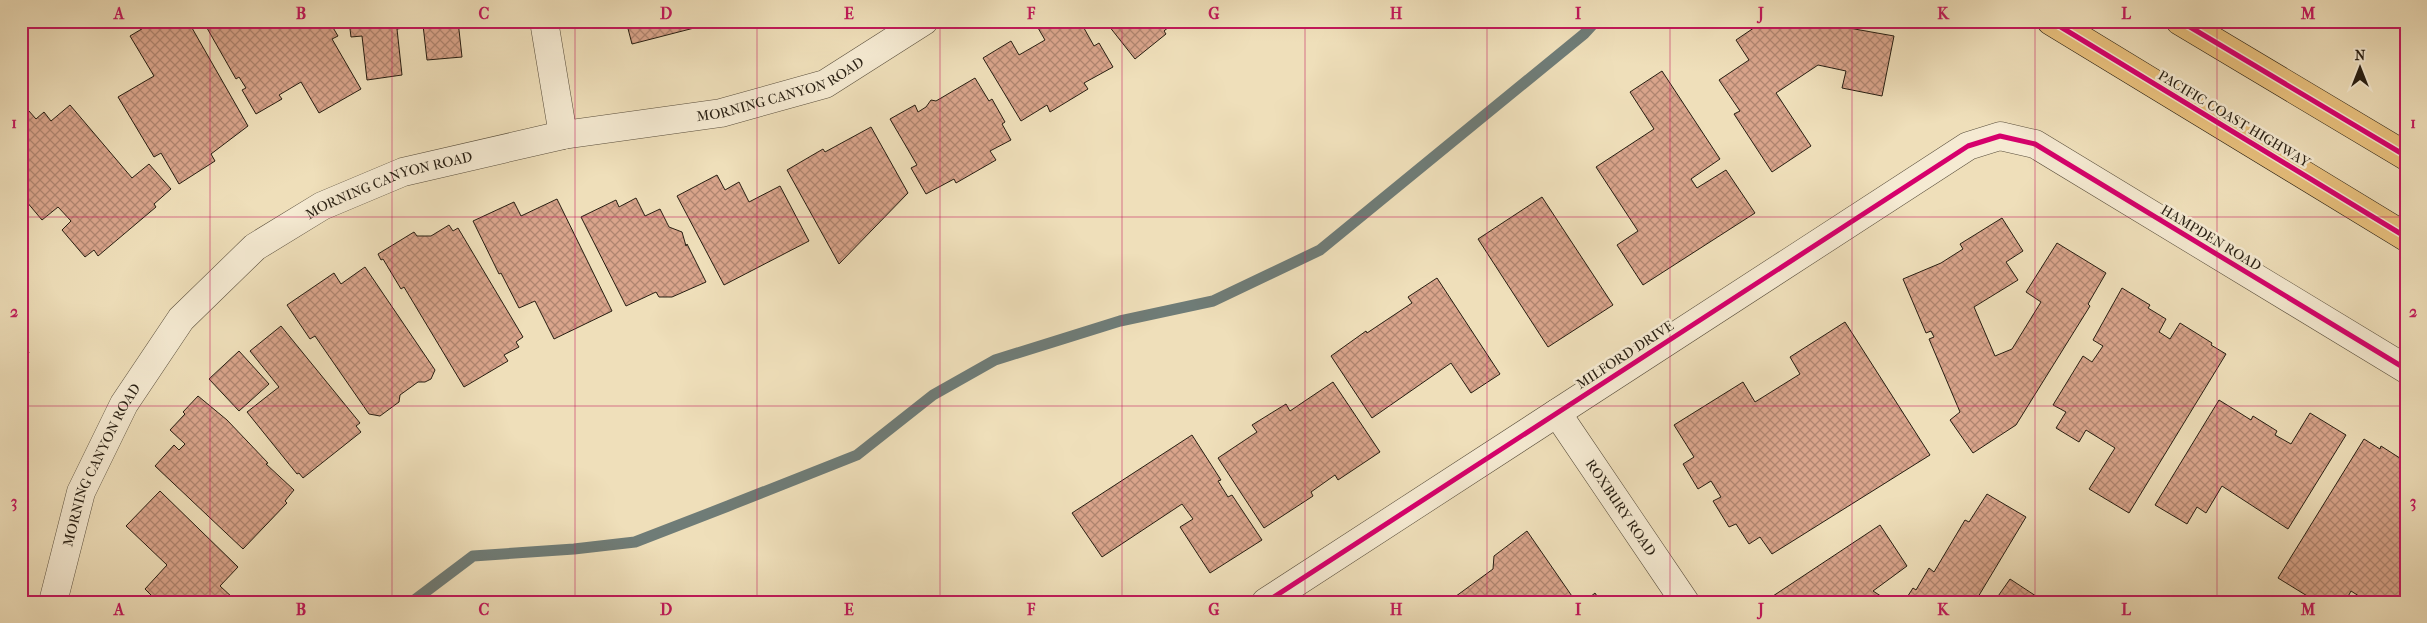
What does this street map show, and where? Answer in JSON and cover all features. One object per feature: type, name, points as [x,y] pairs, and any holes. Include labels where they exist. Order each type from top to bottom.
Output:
[{"type":"highway","name":"PACIFIC COAST HIGHWAY","points":[[2051,21],[2406,236]]},
{"type":"highway","points":[[2180,21],[2406,156]]},
{"type":"street","points":[[544,21],[563,135]]},
{"type":"street","name":"MORNING CANYON ROAD","points":[[53,602],[81,492],[124,404],[182,319],[255,247],[322,206],[403,172],[563,135],[721,113],[825,84],[924,21]]},
{"type":"street","name":"HAMPDEN ROAD","points":[[2000,136],[2035,144],[2406,369]]},
{"type":"street","name":"MILFORD DRIVE","points":[[1281,598],[1557,413],[1968,146],[2000,136]]},
{"type":"street","name":"ROXBURY ROAD","points":[[1557,413],[1685,602]]},
{"type":"building","points":[[155,21],[188,21],[248,126],[211,154],[215,161],[179,184],[161,153],[154,157],[118,97],[154,76],[130,36]]},
{"type":"building","points":[[203,21],[329,21],[338,36],[332,39],[361,89],[319,113],[301,82],[279,95],[282,99],[256,114],[242,90],[246,88],[239,77],[236,79]]},
{"type":"building","points":[[349,21],[458,21],[462,57],[427,60],[423,25],[397,29],[402,75],[367,80],[362,36],[351,37]]},
{"type":"building","points":[[626,21],[697,21],[698,27],[632,44]]},
{"type":"building","points":[[1034,21],[1080,21],[1094,46],[1099,43],[1113,67],[1084,83],[1088,89],[1050,112],[1047,105],[1021,121],[983,58],[1011,41],[1019,55],[1045,40]]},
{"type":"building","points":[[1105,21],[1176,21],[1164,31],[1166,34],[1135,59]]},
{"type":"building","points":[[1764,21],[1836,21],[1832,25],[1894,36],[1882,96],[1842,88],[1846,71],[1818,65],[1776,93],[1811,146],[1772,172],[1734,114],[1740,111],[1719,80],[1749,60],[1736,40]]},
{"type":"building","points":[[1662,71],[1720,159],[1691,179],[1697,188],[1726,170],[1755,213],[1643,285],[1617,245],[1638,231],[1596,167],[1654,129],[1630,92]]},
{"type":"building","points":[[975,78],[989,101],[992,99],[1005,122],[1002,124],[1011,140],[990,151],[996,160],[956,183],[954,179],[926,194],[911,168],[917,165],[890,119],[915,105],[918,112],[926,107],[931,100],[936,101]]},
{"type":"building","points":[[21,102],[36,119],[44,112],[51,121],[70,105],[132,178],[149,164],[171,189],[154,204],[156,207],[98,256],[94,250],[85,257],[62,230],[71,221],[58,207],[42,220],[21,195]]},
{"type":"building","points":[[871,127],[908,193],[839,264],[787,170],[823,149],[825,152]]},
{"type":"building","points":[[717,175],[725,190],[739,182],[749,202],[780,186],[809,241],[724,285],[677,196]]},
{"type":"building","points":[[1542,197],[1613,305],[1548,347],[1478,239]]},
{"type":"building","points":[[636,198],[645,216],[660,209],[669,227],[682,232],[686,246],[687,244],[706,282],[672,297],[659,297],[656,292],[626,306],[581,217],[616,200],[619,207]]},
{"type":"building","points":[[557,199],[612,311],[554,339],[535,301],[519,308],[501,273],[499,274],[473,221],[514,202],[521,216]]},
{"type":"building","points":[[2002,218],[2023,251],[2006,262],[2018,280],[1974,307],[1995,356],[2012,349],[2041,302],[2026,292],[2057,243],[2106,273],[2088,304],[2090,306],[2016,425],[1973,453],[1950,420],[1960,412],[1929,339],[1934,337],[1931,331],[1926,333],[1903,279],[1941,263],[1963,249],[1960,244]]},
{"type":"building","points":[[449,225],[453,231],[458,228],[523,337],[516,342],[519,347],[504,355],[508,361],[464,387],[404,287],[401,289],[378,254],[414,232],[417,236],[431,236]]},
{"type":"building","points":[[365,267],[435,370],[431,379],[425,382],[418,382],[400,395],[399,402],[380,416],[369,414],[315,336],[310,339],[287,305],[334,273],[341,284]]},
{"type":"building","points":[[1437,278],[1500,374],[1471,393],[1451,363],[1372,418],[1331,356],[1366,331],[1367,333],[1412,303],[1408,297]]},
{"type":"building","points":[[2122,288],[2150,305],[2148,308],[2166,319],[2159,332],[2170,339],[2180,323],[2226,354],[2129,513],[2089,489],[2115,448],[2086,430],[2079,442],[2056,428],[2066,412],[2053,405],[2083,356],[2092,362],[2103,346],[2093,340]]},
{"type":"building","points":[[1845,322],[1930,455],[1772,554],[1760,537],[1749,544],[1736,524],[1729,527],[1713,501],[1721,497],[1711,481],[1698,489],[1683,464],[1694,457],[1674,425],[1743,382],[1755,402],[1800,374],[1790,357]]},
{"type":"building","points":[[281,326],[360,423],[356,426],[361,432],[303,478],[299,473],[297,474],[247,412],[279,387],[250,351]]},
{"type":"building","points":[[21,349],[29,352],[21,369]]},
{"type":"building","points":[[239,351],[269,384],[239,411],[209,379]]},
{"type":"building","points":[[21,380],[26,382],[21,393]]},
{"type":"building","points":[[1333,382],[1380,452],[1338,480],[1335,475],[1311,492],[1313,496],[1264,528],[1218,458],[1257,432],[1252,425],[1286,404],[1290,411]]},
{"type":"building","points":[[198,396],[227,420],[268,463],[266,464],[294,490],[285,501],[287,503],[243,549],[155,466],[174,445],[179,450],[185,444],[170,430]]},
{"type":"building","points":[[2219,400],[2251,420],[2253,416],[2277,431],[2275,435],[2291,444],[2310,413],[2346,435],[2288,529],[2222,486],[2206,513],[2197,507],[2187,524],[2155,505]]},
{"type":"building","points":[[1192,435],[1221,480],[1218,481],[1228,497],[1232,495],[1262,540],[1210,573],[1180,527],[1193,519],[1182,504],[1102,557],[1072,513]]},
{"type":"building","points":[[2364,439],[2380,449],[2381,446],[2406,462],[2406,483],[2404,487],[2406,488],[2406,602],[2364,602],[2365,600],[2351,591],[2345,602],[2317,602],[2278,578]]},
{"type":"building","points":[[160,491],[238,567],[220,586],[233,598],[229,602],[158,602],[145,589],[167,565],[126,526]]},
{"type":"building","points":[[1987,494],[2026,517],[1975,602],[1904,602],[1913,588],[1916,590],[1929,568],[1934,572],[1965,520],[1969,522]]},
{"type":"building","points":[[1880,525],[1907,566],[1873,591],[1890,602],[1777,602],[1773,596]]},
{"type":"building","points":[[1527,531],[1576,602],[1448,602],[1493,569],[1494,556]]},
{"type":"building","points":[[2010,579],[2045,602],[1994,602]]},
{"type":"building","points":[[1595,593],[1601,602],[1584,602]]},
{"type":"waterway","points":[[412,602],[473,556],[574,549],[635,542],[728,506],[857,455],[933,395],[995,360],[1120,321],[1213,301],[1320,250],[1584,34],[1596,21]]},
{"type":"cycle path","points":[[2051,21],[2406,237]]},
{"type":"cycle path","points":[[2180,21],[2406,156]]},
{"type":"cycle path","points":[[1266,602],[1968,146],[2000,136],[2035,144],[2406,369]]}]
